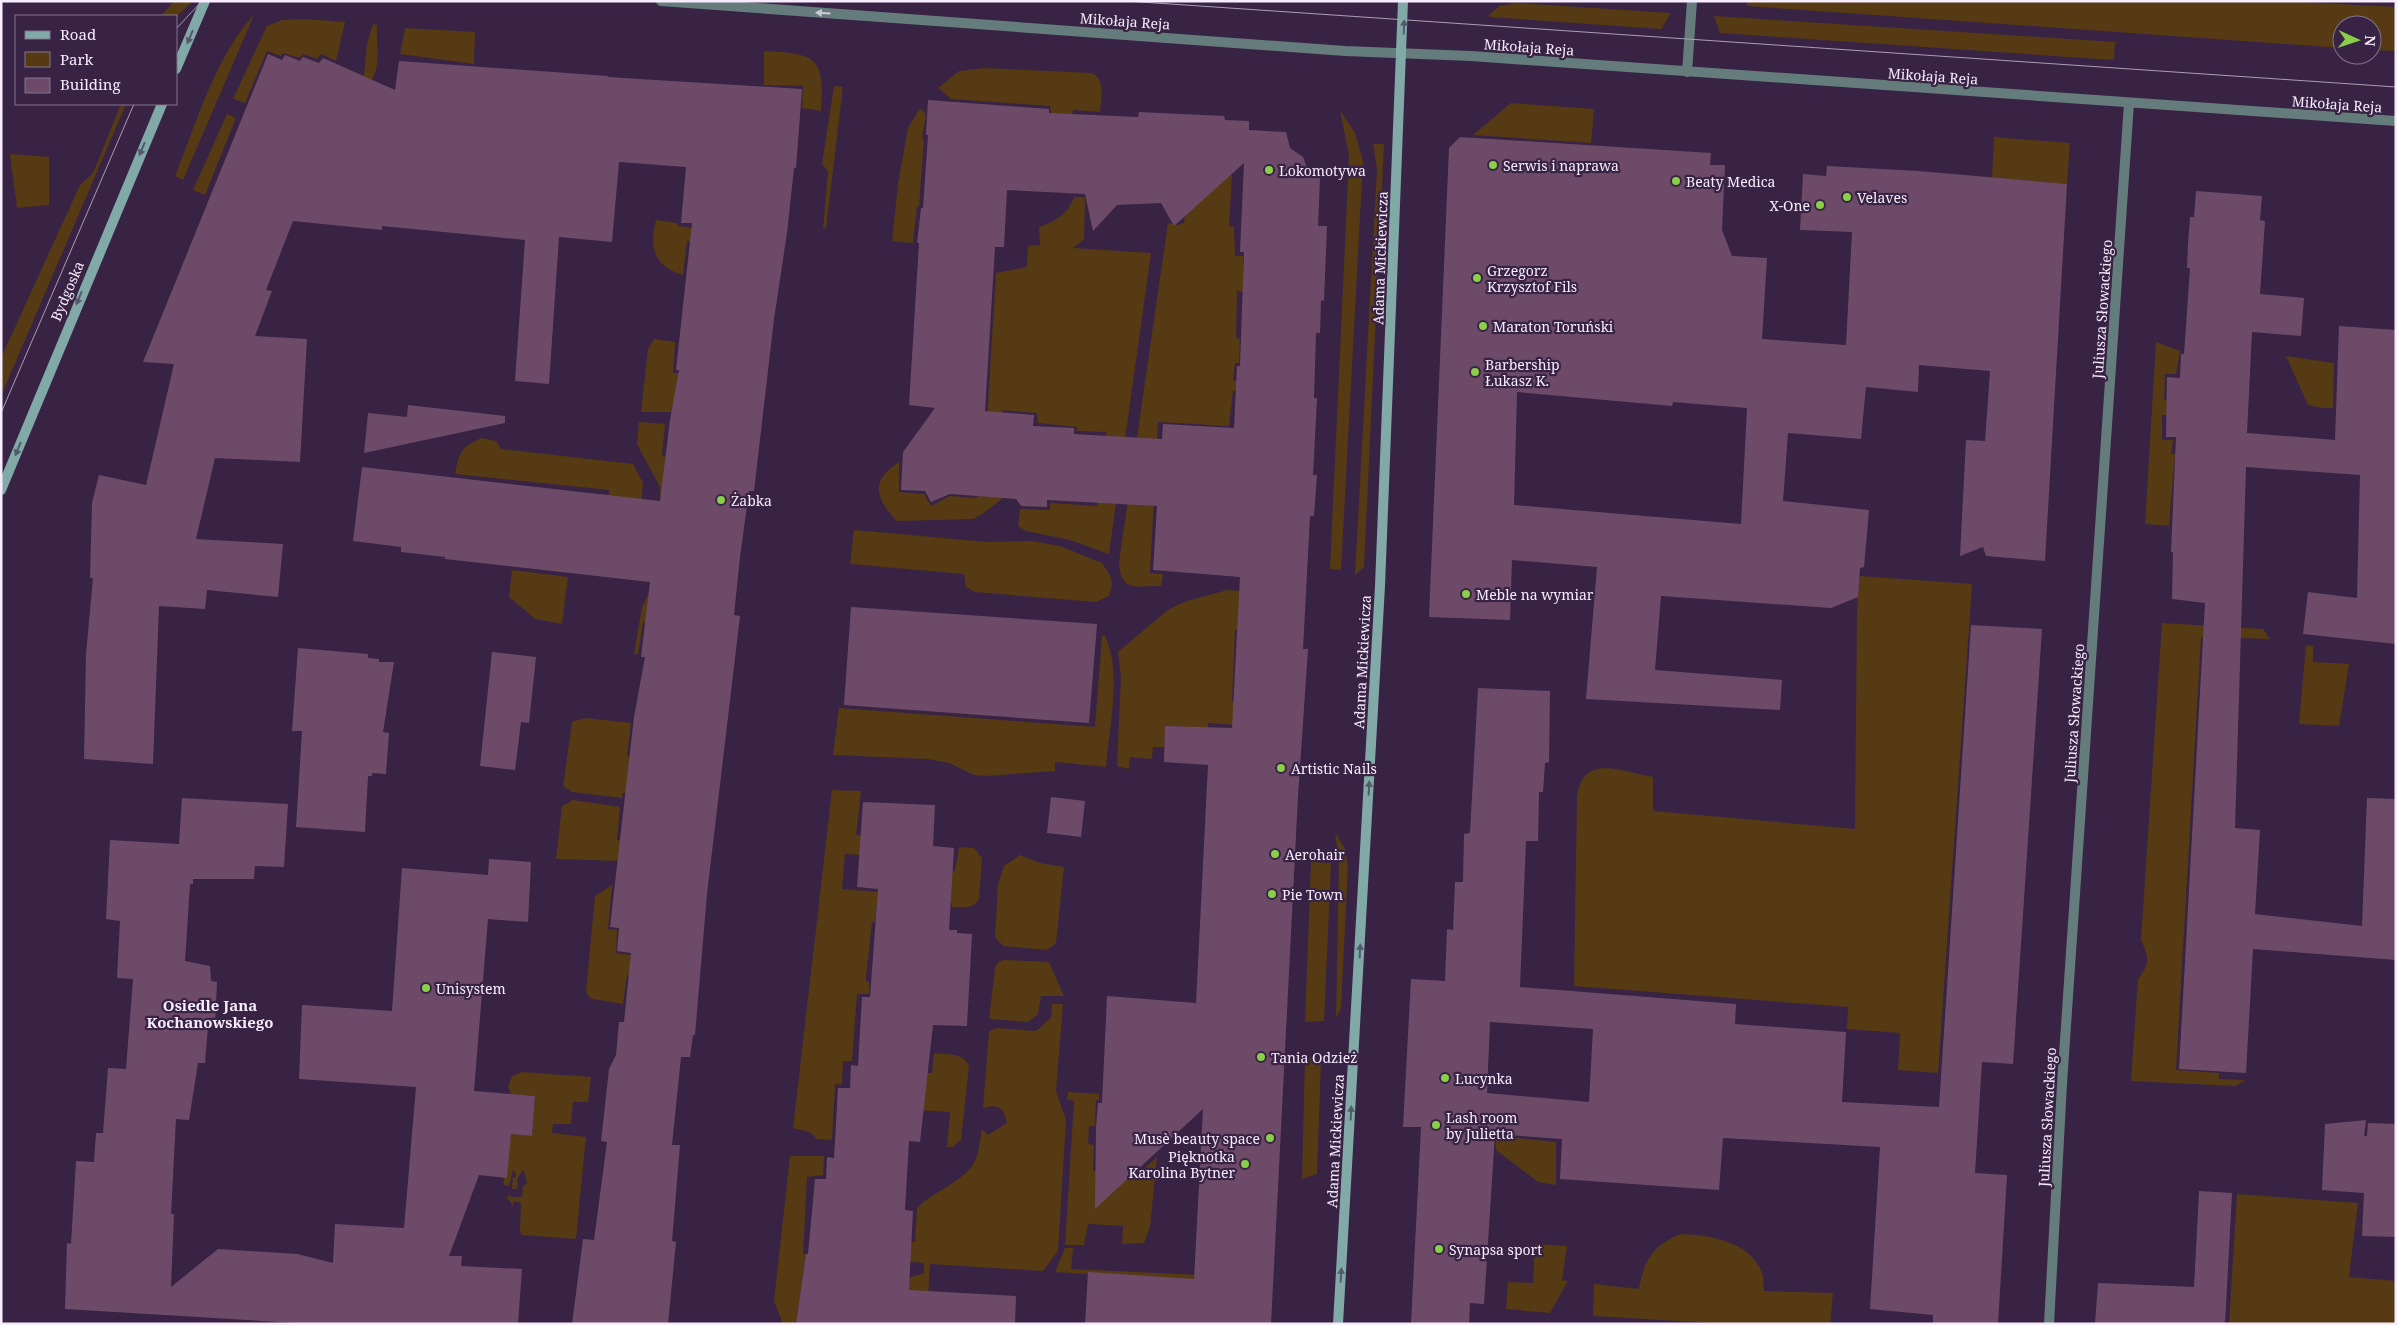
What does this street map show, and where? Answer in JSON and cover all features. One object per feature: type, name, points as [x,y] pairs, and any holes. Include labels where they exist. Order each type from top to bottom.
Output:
[{"type":"street","name":"Mikołaja Reja","points":[[661,1],[1345,51],[1403,52],[2396,121]]},
{"type":"street","name":"Adama Mickiewicza","points":[[1338,1324],[1380,586],[1404,1]]},
{"type":"street","points":[[1687,72],[1692,1]]},
{"type":"street","points":[[178,64],[205,2]]},
{"type":"street","name":"Juliusza Słowackiego","points":[[2049,1324],[2062,1084],[2129,103]]},
{"type":"street","name":"Bydgoska","points":[[1,490],[162,105]]},
{"type":"green space","points":[[174,1],[193,1],[178,15],[162,15]]},
{"type":"green space","points":[[1747,1],[2281,1],[2396,7],[2396,51],[2382,50],[2382,15],[2332,15],[2332,47],[1747,6]]},
{"type":"green space","points":[[1516,3],[1671,13],[1661,29],[1489,17],[1499,6]]},
{"type":"green space","points":[[254,15],[183,180],[175,176],[208,91],[229,49]]},
{"type":"green space","points":[[1714,16],[2115,42],[2114,60],[1720,33]]},
{"type":"green space","points":[[305,19],[345,22],[336,61],[321,54],[317,59],[303,54],[300,58],[283,53],[281,56],[267,51],[245,103],[233,99],[267,26],[282,20]]},
{"type":"green space","points":[[373,24],[377,25],[376,69],[369,85],[362,94],[367,44]]},
{"type":"green space","points":[[405,28],[475,32],[474,64],[400,54]]},
{"type":"green space","points":[[764,51],[795,54],[806,57],[814,62],[821,79],[821,111],[802,108],[803,86],[764,85]]},
{"type":"green space","points":[[984,68],[1092,73],[1101,85],[1100,112],[1073,110],[1072,116],[1051,114],[1050,106],[951,99],[938,88],[959,71]]},
{"type":"green space","points":[[834,86],[843,87],[826,228],[823,229],[828,171],[822,164]]},
{"type":"green space","points":[[1511,103],[1594,109],[1591,143],[1473,135]]},
{"type":"green space","points":[[121,105],[126,105],[1,396],[1,358],[80,185],[93,173]]},
{"type":"green space","points":[[920,108],[926,114],[922,138],[924,139],[919,206],[917,206],[913,243],[892,241],[898,184],[908,128]]},
{"type":"green space","points":[[1340,110],[1355,133],[1363,161],[1341,570],[1330,569],[1349,156]]},
{"type":"green space","points":[[227,114],[236,118],[205,195],[193,190]]},
{"type":"green space","points":[[1994,137],[2070,143],[2067,184],[1992,178]]},
{"type":"green space","points":[[1373,144],[1384,144],[1364,567],[1355,575],[1377,169]]},
{"type":"green space","points":[[10,154],[49,157],[49,205],[17,208]]},
{"type":"green space","points":[[1217,174],[1232,175],[1229,226],[1234,227],[1235,256],[1243,256],[1243,292],[1237,291],[1236,338],[1240,339],[1239,363],[1235,363],[1233,380],[1237,381],[1237,391],[1233,391],[1229,426],[1158,422],[1150,573],[1163,574],[1161,586],[1132,586],[1123,579],[1119,562],[1168,223],[1177,225],[1184,223],[1187,197]]},
{"type":"green space","points":[[1074,197],[1085,197],[1084,239],[1073,248],[1151,253],[1109,554],[1070,540],[1026,531],[1018,526],[1020,509],[1050,510],[1050,503],[1097,506],[1099,467],[1105,467],[1106,432],[1077,431],[1077,427],[1038,423],[1037,413],[1003,410],[1002,422],[987,421],[996,273],[1027,267],[1028,246],[1040,245],[1039,227],[1061,216]]},
{"type":"green space","points":[[656,220],[677,223],[678,226],[693,228],[698,242],[687,241],[683,275],[666,267],[656,255],[653,239]]},
{"type":"green space","points":[[654,339],[675,342],[673,373],[682,373],[676,412],[641,412],[648,349]]},
{"type":"green space","points":[[2156,342],[2180,351],[2176,374],[2165,374],[2164,400],[2179,401],[2178,415],[2162,415],[2162,440],[2173,440],[2171,454],[2175,454],[2169,526],[2145,524]]},
{"type":"green space","points":[[2286,356],[2334,363],[2333,408],[2308,405]]},
{"type":"green space","points":[[639,422],[665,424],[662,456],[670,458],[661,509],[660,487],[637,444]]},
{"type":"green space","points":[[482,438],[496,441],[501,449],[633,464],[643,483],[641,506],[608,504],[609,490],[455,474],[460,455],[465,447]]},
{"type":"green space","points":[[899,462],[899,492],[924,494],[931,506],[950,496],[977,498],[977,486],[1012,491],[984,513],[973,519],[897,521],[884,505],[880,498],[879,490],[883,476]]},
{"type":"green space","points":[[854,530],[988,542],[1031,541],[1060,546],[1102,563],[1111,577],[1112,585],[1109,596],[1096,602],[975,592],[966,587],[964,574],[850,564]]},
{"type":"green space","points":[[512,570],[568,577],[562,624],[535,619],[509,597]]},
{"type":"green space","points":[[660,571],[650,622],[643,623],[638,654],[634,654],[642,607]]},
{"type":"green space","points":[[1859,576],[1972,584],[1938,1073],[1898,1070],[1900,1033],[1847,1029],[1848,1007],[1574,986],[1577,798],[1580,784],[1586,775],[1595,770],[1605,768],[1653,777],[1653,811],[1855,829]]},
{"type":"green space","points":[[1227,590],[1304,596],[1241,630],[1235,630],[1232,701],[1239,701],[1238,725],[1208,723],[1208,728],[1166,726],[1164,747],[1153,747],[1152,759],[1130,757],[1129,769],[1117,766],[1121,678],[1118,652],[1169,609],[1187,601]]},
{"type":"green space","points":[[2162,623],[2263,629],[2270,639],[2201,637],[2176,1070],[2219,1073],[2219,1079],[2246,1080],[2235,1086],[2131,1081],[2138,979],[2145,969],[2147,960],[2146,951],[2141,940]]},
{"type":"green space","points":[[1102,636],[1105,636],[1110,650],[1114,682],[1106,767],[1055,762],[1055,771],[986,776],[974,775],[949,763],[927,759],[833,755],[839,708],[1095,727]]},
{"type":"green space","points":[[2306,645],[2313,646],[2313,662],[2349,664],[2339,726],[2299,724]]},
{"type":"green space","points":[[585,718],[631,723],[627,756],[635,758],[631,794],[622,793],[622,798],[572,792],[563,786],[572,722]]},
{"type":"green space","points":[[832,790],[861,791],[856,835],[863,836],[861,855],[845,854],[842,889],[878,892],[875,922],[872,922],[866,977],[866,981],[869,981],[869,994],[857,994],[852,1061],[843,1061],[842,1085],[835,1084],[832,1140],[817,1139],[810,1132],[793,1128]]},
{"type":"green space","points":[[573,800],[620,807],[617,840],[626,842],[623,861],[556,859],[562,806]]},
{"type":"green space","points":[[1335,832],[1345,849],[1348,866],[1341,1008],[1336,1018],[1339,861]]},
{"type":"green space","points":[[959,847],[974,848],[982,858],[979,899],[977,903],[967,907],[952,907],[952,903],[930,903],[933,870],[955,871]]},
{"type":"green space","points":[[1020,855],[1040,863],[1064,867],[1056,943],[1047,950],[1003,946],[995,937],[998,884],[1004,866]]},
{"type":"green space","points":[[1311,862],[1331,863],[1324,1021],[1305,1022]]},
{"type":"green space","points":[[612,885],[608,929],[617,930],[616,953],[639,956],[638,976],[627,975],[623,1004],[593,999],[589,997],[586,991],[595,896]]},
{"type":"green space","points":[[1004,960],[1049,962],[1064,996],[1041,996],[1038,1014],[1028,1022],[989,1019],[995,968],[998,962]]},
{"type":"green space","points":[[1052,1004],[1063,1004],[1056,1091],[1066,1120],[1058,1251],[1043,1271],[930,1264],[928,1297],[886,1285],[924,1273],[924,1263],[878,1259],[880,1241],[915,1242],[917,1208],[967,1172],[977,1156],[982,1129],[988,1135],[1007,1123],[1002,1110],[999,1108],[993,1106],[983,1108],[989,1031],[997,1028],[1036,1031],[1051,1018]]},
{"type":"green space","points":[[934,1053],[959,1056],[969,1066],[961,1140],[953,1147],[947,1147],[950,1112],[917,1110],[917,1073],[932,1073]]},
{"type":"green space","points":[[1305,1057],[1321,1059],[1317,1174],[1302,1179]]},
{"type":"green space","points":[[522,1072],[591,1077],[588,1102],[573,1102],[571,1124],[553,1124],[552,1133],[586,1137],[576,1239],[522,1235],[520,1232],[521,1203],[514,1201],[512,1207],[511,1202],[506,1198],[510,1195],[511,1197],[522,1197],[523,1186],[527,1183],[524,1171],[522,1171],[517,1180],[518,1185],[516,1189],[512,1189],[513,1177],[516,1177],[513,1170],[509,1186],[503,1185],[511,1134],[532,1136],[535,1096],[511,1094],[508,1087],[512,1076]]},
{"type":"green space","points":[[1068,1092],[1099,1094],[1099,1100],[1096,1100],[1095,1126],[1089,1126],[1088,1144],[1094,1145],[1093,1171],[1138,1174],[1157,1157],[1150,1227],[1144,1243],[1122,1244],[1123,1226],[1088,1224],[1084,1245],[1065,1245],[1074,1101],[1067,1100]]},
{"type":"green space","points":[[1496,1136],[1556,1142],[1556,1185],[1538,1182],[1496,1150]]},
{"type":"green space","points":[[790,1156],[824,1156],[823,1175],[807,1177],[803,1254],[806,1254],[796,1324],[783,1324],[774,1301]]},
{"type":"green space","points":[[2237,1194],[2358,1203],[2349,1277],[2396,1281],[2396,1324],[2229,1324]]},
{"type":"green space","points":[[1681,1234],[1705,1236],[1741,1248],[1758,1264],[1763,1276],[1764,1291],[1833,1293],[1830,1324],[1731,1324],[1593,1316],[1594,1284],[1639,1289],[1644,1270],[1651,1255],[1663,1243]]},
{"type":"green space","points":[[1535,1244],[1567,1246],[1562,1280],[1568,1281],[1550,1313],[1506,1309],[1508,1282],[1533,1283]]},
{"type":"green space","points":[[1065,1248],[1073,1248],[1071,1269],[1200,1275],[1214,1282],[1055,1272]]},
{"type":"building","points":[[268,54],[282,60],[285,55],[300,61],[303,57],[319,63],[323,58],[395,90],[399,61],[802,89],[796,168],[794,168],[787,233],[774,319],[754,491],[749,491],[740,557],[734,615],[740,616],[707,894],[695,1035],[693,1035],[690,1057],[681,1057],[672,1145],[680,1145],[672,1241],[676,1242],[668,1324],[572,1324],[583,1239],[594,1240],[607,1142],[601,1141],[609,1069],[616,1055],[619,1022],[624,1022],[631,953],[617,951],[619,928],[610,927],[634,717],[645,657],[641,657],[650,582],[445,559],[445,557],[401,552],[401,547],[353,541],[362,467],[660,501],[670,420],[679,370],[676,370],[692,223],[681,223],[686,167],[619,162],[612,242],[559,237],[549,384],[515,381],[525,240],[382,226],[382,230],[293,221],[266,290],[272,291],[255,336],[307,339],[300,462],[215,458],[196,539],[283,544],[278,597],[207,590],[205,609],[159,606],[153,764],[84,759],[86,654],[93,578],[90,578],[92,503],[99,475],[146,485],[174,364],[143,362]]},
{"type":"building","points":[[928,100],[1049,109],[1049,113],[1138,117],[1139,112],[1224,116],[1225,120],[1249,121],[1249,130],[1286,132],[1290,148],[1303,157],[1311,178],[1320,178],[1318,226],[1327,226],[1324,301],[1321,300],[1320,333],[1316,333],[1314,398],[1317,398],[1313,475],[1317,475],[1314,516],[1310,516],[1303,649],[1308,649],[1298,796],[1271,1324],[1085,1324],[1088,1272],[1194,1279],[1203,1109],[1095,1209],[1096,1127],[1098,1103],[1102,1103],[1107,996],[1196,1003],[1208,765],[1164,762],[1165,726],[1232,728],[1240,577],[1153,570],[1157,506],[1047,500],[1047,507],[1021,506],[1016,499],[950,494],[931,502],[925,491],[901,490],[903,452],[935,408],[909,405],[919,243],[917,243],[921,208],[923,208],[928,135],[926,135]],"holes":[[[1244,163],[1240,252],[1244,252],[1240,366],[1237,366],[1234,428],[1163,424],[1162,439],[1074,434],[1074,428],[1033,426],[1034,415],[985,411],[995,247],[1004,247],[1007,190],[1085,194],[1093,231],[1117,205],[1161,203],[1174,226]]]},
{"type":"building","points":[[1460,137],[1711,153],[1710,165],[1725,165],[1722,230],[1732,256],[1767,258],[1762,339],[1846,345],[1852,232],[1800,230],[1803,174],[1826,176],[1827,166],[1918,171],[2067,184],[2045,561],[1986,556],[1983,547],[1960,556],[1966,440],[1985,441],[1990,371],[1919,365],[1918,392],[1866,387],[1861,439],[1788,433],[1783,501],[1869,510],[1864,567],[1860,568],[1858,597],[1831,608],[1661,596],[1655,670],[1782,680],[1780,710],[1586,699],[1597,567],[1512,560],[1510,620],[1429,617],[1449,148]],"holes":[[[1517,392],[1672,406],[1673,402],[1747,408],[1741,524],[1514,505]]]},
{"type":"building","points":[[2196,191],[2262,196],[2260,220],[2265,221],[2260,294],[2304,298],[2301,336],[2252,332],[2247,433],[2335,440],[2339,326],[2396,330],[2396,644],[2303,634],[2308,592],[2357,598],[2360,475],[2246,467],[2235,828],[2260,830],[2255,914],[2362,926],[2367,798],[2396,799],[2396,960],[2253,949],[2246,1073],[2179,1069],[2205,603],[2172,599],[2173,552],[2171,552],[2176,437],[2166,437],[2167,377],[2180,378],[2181,354],[2184,354],[2190,268],[2187,268],[2188,243],[2190,217],[2194,217]]},
{"type":"building","points":[[408,405],[505,416],[505,423],[364,453],[368,413],[407,417]]},
{"type":"building","points":[[851,607],[1097,624],[1089,723],[844,705]]},
{"type":"building","points":[[1971,625],[2042,629],[2013,1064],[1982,1062],[1975,1173],[2007,1175],[1998,1324],[1933,1324],[1933,1315],[1870,1309],[1880,1147],[1723,1138],[1719,1190],[1560,1179],[1562,1139],[1495,1134],[1484,1304],[1470,1303],[1469,1324],[1411,1324],[1421,1127],[1403,1127],[1411,979],[1445,981],[1447,929],[1453,930],[1455,882],[1463,882],[1464,834],[1470,833],[1478,688],[1550,691],[1549,762],[1545,763],[1543,792],[1539,792],[1538,841],[1526,841],[1520,987],[1736,1004],[1735,1024],[1846,1032],[1842,1102],[1939,1107]],"holes":[[[1490,1022],[1593,1029],[1589,1102],[1487,1093]]]},
{"type":"building","points":[[298,648],[368,654],[368,658],[379,659],[379,662],[394,662],[383,732],[389,733],[386,774],[372,773],[372,776],[368,776],[365,832],[296,827],[302,731],[292,731]]},
{"type":"building","points":[[492,652],[536,657],[529,723],[521,722],[515,770],[480,766]]},
{"type":"building","points":[[1051,797],[1085,801],[1081,837],[1047,833]]},
{"type":"building","points":[[182,798],[288,804],[284,867],[255,866],[254,879],[193,879],[193,884],[190,884],[185,961],[210,966],[211,981],[217,982],[215,1026],[208,1026],[205,1063],[198,1063],[189,1120],[176,1119],[171,1214],[174,1214],[171,1287],[218,1249],[297,1254],[333,1263],[335,1224],[404,1228],[416,1087],[299,1079],[302,1005],[392,1011],[402,868],[488,875],[489,859],[531,862],[528,922],[488,919],[474,1091],[535,1096],[532,1136],[511,1134],[507,1178],[479,1175],[449,1256],[462,1256],[461,1266],[522,1269],[518,1324],[312,1324],[65,1309],[67,1243],[71,1244],[76,1161],[94,1162],[96,1133],[103,1133],[108,1068],[126,1069],[133,979],[117,978],[120,921],[106,919],[110,840],[179,844]]},
{"type":"building","points":[[863,802],[935,805],[933,846],[954,848],[949,930],[957,930],[957,933],[972,934],[967,1026],[933,1025],[920,1142],[909,1141],[905,1210],[913,1211],[909,1290],[1016,1296],[1015,1324],[796,1324],[806,1254],[808,1254],[815,1179],[826,1179],[827,1157],[834,1158],[838,1088],[850,1088],[851,1065],[858,1066],[862,997],[870,997],[878,889],[857,887]]},
{"type":"building","points":[[2366,1120],[2364,1136],[2367,1136],[2368,1123],[2396,1124],[2396,1237],[2362,1236],[2364,1193],[2322,1190],[2325,1124]]},
{"type":"building","points":[[2199,1191],[2232,1193],[2225,1324],[2095,1324],[2098,1283],[2194,1287]]},
{"type":"tram line","points":[[178,27],[202,1]]},
{"type":"tram line","points":[[1126,1],[2396,87]]},
{"type":"tram line","points":[[1,413],[134,105]]},
{"type":"place","name":"Serwis i naprawa","points":[[1493,165]]},
{"type":"place","name":"Lokomotywa","points":[[1269,170]]},
{"type":"place","name":"Beaty Medica","points":[[1676,181]]},
{"type":"place","name":"Velaves","points":[[1847,197]]},
{"type":"place","name":"X-One","points":[[1820,205]]},
{"type":"place","name":"Grzegorz Krzysztof Fils","points":[[1477,278]]},
{"type":"place","name":"Maraton Toruński","points":[[1483,326]]},
{"type":"place","name":"Barbership Łukasz K.","points":[[1475,372]]},
{"type":"place","name":"Żabka","points":[[721,500]]},
{"type":"place","name":"Meble na wymiar","points":[[1466,594]]},
{"type":"place","name":"Artistic Nails","points":[[1281,768]]},
{"type":"place","name":"Aerohair","points":[[1275,854]]},
{"type":"place","name":"Pie Town","points":[[1272,894]]},
{"type":"place","name":"Unisystem","points":[[426,988]]},
{"type":"place","name":"Tania Odzież","points":[[1261,1057]]},
{"type":"place","name":"Lucynka","points":[[1445,1078]]},
{"type":"place","name":"Lash room by Julietta","points":[[1436,1125]]},
{"type":"place","name":"Musè beauty space","points":[[1270,1138]]},
{"type":"place","name":"Pięknotka Karolina Bytner","points":[[1245,1164]]},
{"type":"place","name":"Synapsa sport","points":[[1439,1249]]},
{"type":"district","name":"Osiedle Jana Kochanowskiego","points":[[210,1014]]}]
